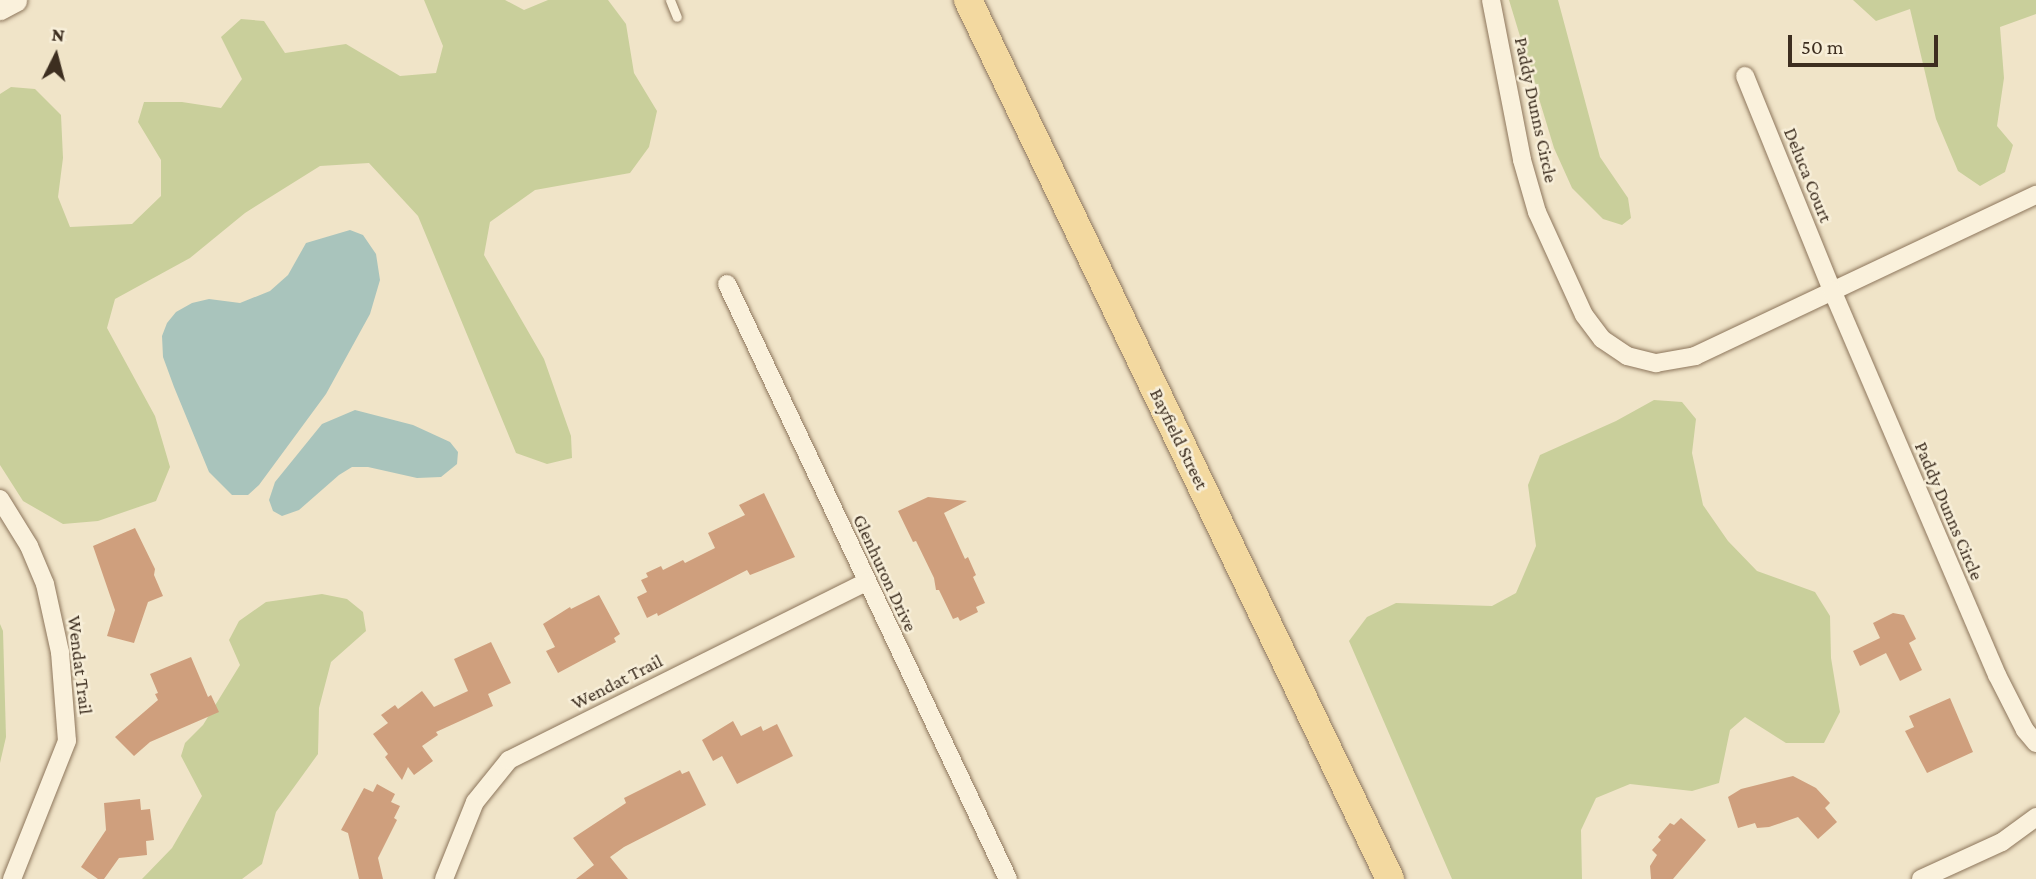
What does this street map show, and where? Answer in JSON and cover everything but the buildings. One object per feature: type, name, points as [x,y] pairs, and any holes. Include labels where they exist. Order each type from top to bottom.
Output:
[{"type":"main road","name":"Bayfield Street","points":[[968,0],[1391,879]]},
{"type":"street","points":[[0,8],[15,0]]},
{"type":"street","name":"Paddy Dunns Circle","points":[[1491,0],[1522,160],[1537,212],[1584,315],[1602,339],[1627,356],[1642,361],[1670,363],[1695,356],[2036,195]]},
{"type":"street","name":"Deluca Court","points":[[1745,76],[1832,290]]},
{"type":"street","name":"Glenhuron Drive","points":[[727,284],[1008,879]]},
{"type":"street","name":"Paddy Dunns Circle","points":[[1832,290],[1997,674],[2025,730],[2036,743]]},
{"type":"street","name":"Wendat Trail","points":[[0,499],[29,546],[48,596],[60,652],[67,741],[12,879]]},
{"type":"street","name":"Wendat Trail","points":[[444,879],[475,802],[509,760],[866,582]]},
{"type":"street","points":[[1921,879],[2002,842],[2036,817]]},
{"type":"lane","points":[[670,0],[677,17]]},
{"type":"green space","points":[[424,0],[505,0],[524,10],[548,0],[608,0],[626,24],[634,73],[657,111],[649,147],[630,173],[535,190],[490,222],[484,255],[544,359],[571,436],[572,458],[547,464],[516,453],[418,216],[369,163],[320,166],[245,213],[190,258],[115,299],[107,328],[155,416],[170,467],[156,501],[98,521],[63,524],[23,501],[0,465],[0,94],[11,87],[35,89],[61,115],[63,158],[58,197],[70,227],[132,224],[161,196],[161,160],[138,122],[144,102],[182,102],[221,108],[242,79],[221,37],[241,19],[264,21],[285,53],[346,44],[400,76],[436,73],[443,46]]},
{"type":"green space","points":[[1509,0],[1558,0],[1600,157],[1628,198],[1631,218],[1622,225],[1603,219],[1572,188],[1554,148]]},
{"type":"green space","points":[[1853,0],[2036,0],[2036,14],[2000,27],[2004,78],[1997,126],[2013,145],[2005,172],[1980,186],[1958,171],[1936,119],[1910,9],[1876,21]]},
{"type":"green space","points":[[1654,400],[1682,402],[1696,419],[1692,453],[1703,505],[1728,541],[1757,571],[1815,592],[1830,616],[1831,658],[1840,712],[1824,743],[1786,743],[1745,717],[1730,730],[1719,783],[1692,791],[1630,784],[1596,798],[1581,830],[1582,879],[1452,879],[1349,641],[1367,617],[1396,603],[1492,606],[1516,593],[1536,546],[1528,485],[1540,455],[1616,421]]},
{"type":"green space","points":[[322,594],[347,599],[363,612],[366,631],[331,662],[319,708],[318,754],[276,812],[262,864],[242,879],[142,879],[172,848],[202,796],[181,756],[185,743],[203,725],[240,665],[229,640],[239,621],[266,602]]},
{"type":"green space","points":[[0,624],[3,631],[6,737],[0,763]]},
{"type":"water","points":[[350,230],[363,235],[376,254],[380,280],[370,314],[326,394],[259,485],[248,495],[232,495],[209,472],[174,387],[163,357],[162,336],[167,323],[176,312],[192,303],[209,299],[240,303],[270,291],[288,275],[306,243]]},
{"type":"water","points":[[355,410],[413,425],[450,442],[458,452],[457,464],[441,477],[417,478],[368,467],[352,467],[299,510],[282,516],[273,511],[269,500],[275,482],[322,424]]}]
